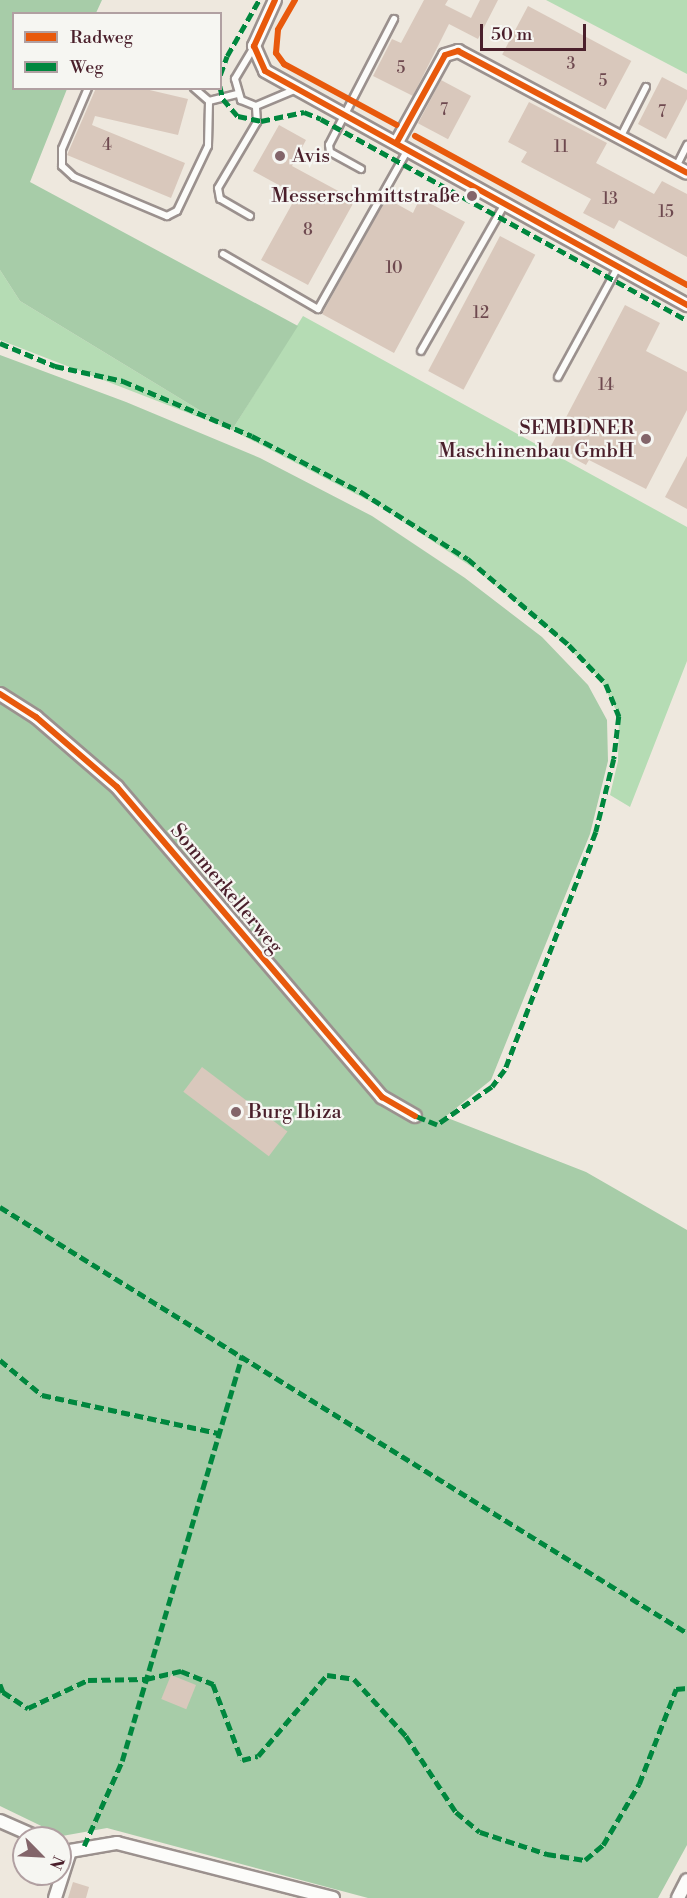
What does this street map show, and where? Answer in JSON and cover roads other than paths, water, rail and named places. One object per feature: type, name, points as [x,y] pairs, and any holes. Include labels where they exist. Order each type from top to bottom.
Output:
[{"type":"street","points":[[275,0],[254,46],[265,71],[294,90],[397,142],[687,304]]},
{"type":"street","points":[[397,142],[445,55],[458,51],[682,170]]},
{"type":"street","name":"Sommerkellerweg","points":[[0,694],[36,717],[117,787],[382,1097],[415,1116]]},
{"type":"street","points":[[72,1848],[117,1843],[333,1898]]},
{"type":"street","points":[[678,1898],[687,1880]]},
{"type":"lane","points":[[362,169],[330,152],[330,141],[394,19]]},
{"type":"lane","points":[[254,46],[235,79],[237,94],[241,100],[255,106],[294,90]]},
{"type":"lane","points":[[621,136],[646,87]]},
{"type":"lane","points":[[87,90],[62,149],[62,166],[74,177],[167,216],[177,211],[208,146],[209,101]]},
{"type":"lane","points":[[196,90],[209,101]]},
{"type":"lane","points":[[209,101],[237,94]]},
{"type":"lane","points":[[250,216],[220,200],[218,188],[257,122],[255,106]]},
{"type":"lane","points":[[682,170],[687,145]]},
{"type":"lane","points":[[223,254],[318,309],[408,148]]},
{"type":"lane","points":[[421,351],[506,204]]},
{"type":"lane","points":[[558,377],[618,266]]},
{"type":"place","name":"Avis","points":[[280,156]]},
{"type":"place","name":"Messerschmittstraße","points":[[472,196]]},
{"type":"place","name":"SEMBDNER Maschinenbau GmbH","points":[[646,439]]},
{"type":"place","name":"Burg Ibiza","points":[[236,1112]]}]
